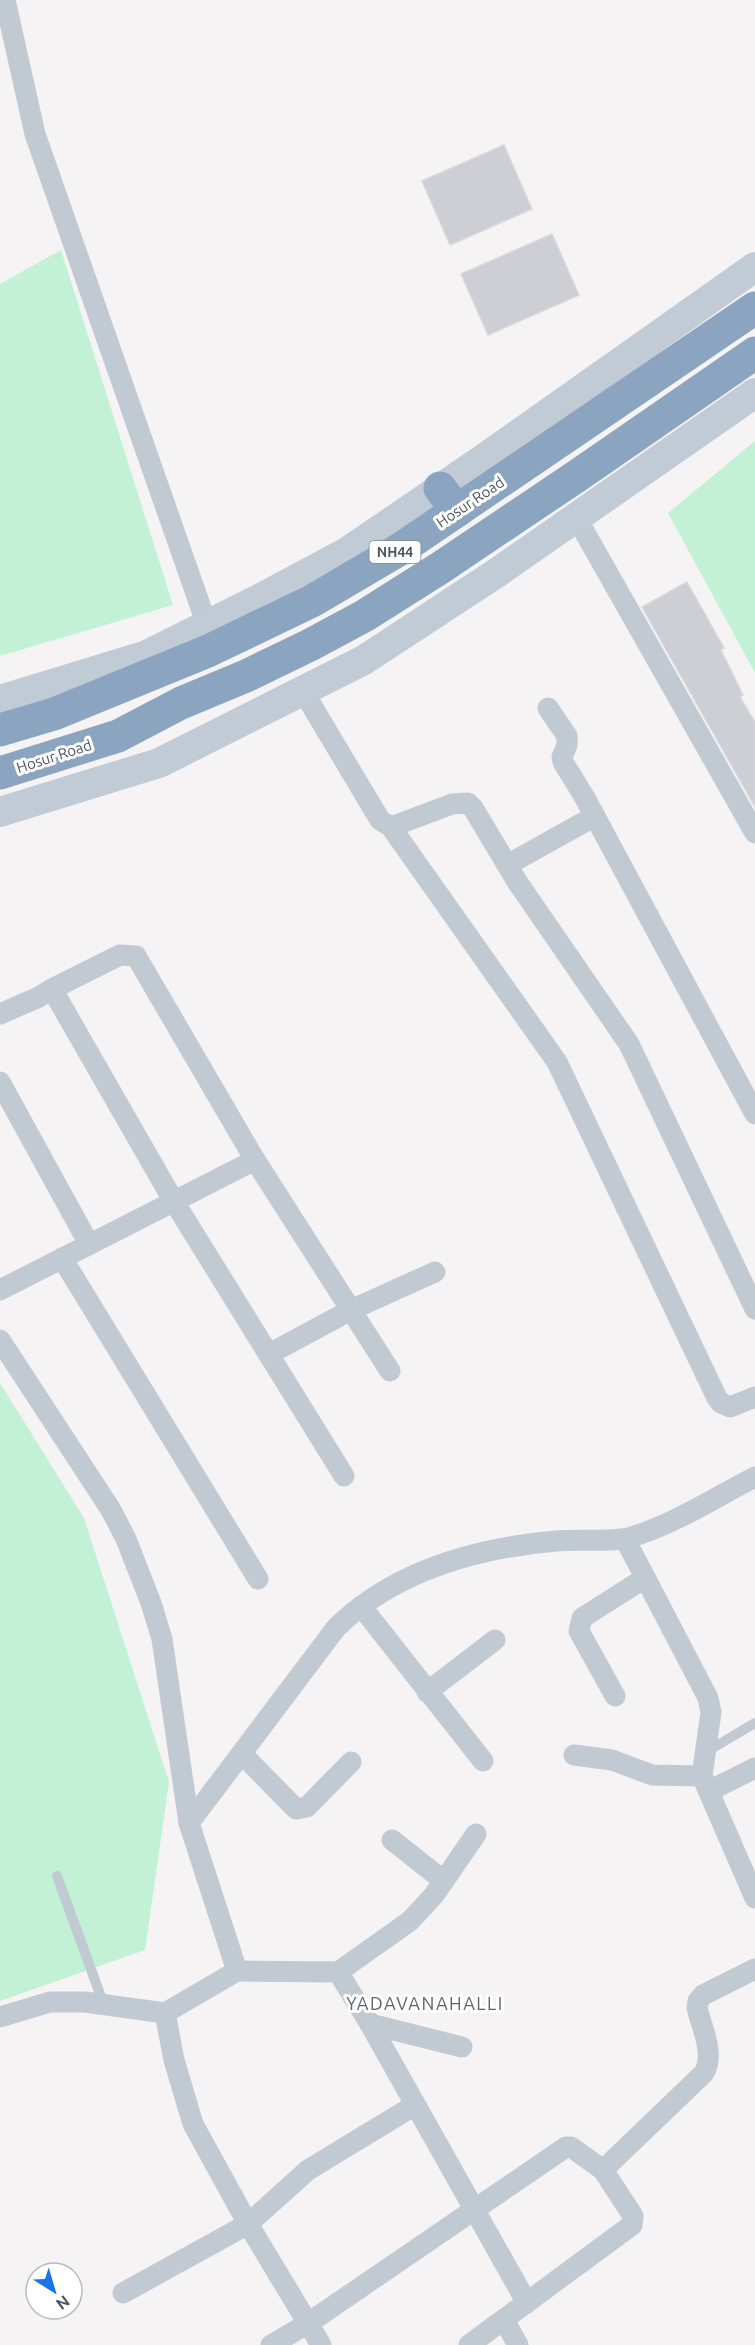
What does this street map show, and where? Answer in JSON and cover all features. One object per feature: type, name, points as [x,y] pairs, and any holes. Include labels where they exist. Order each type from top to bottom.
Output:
[{"type":"highway","name":"Hosur Road","points":[[0,730],[54,714],[218,646],[312,601],[402,548],[448,499],[755,308]]},
{"type":"highway","name":"Hosur Road","points":[[0,773],[118,736],[180,703],[246,676],[364,616],[577,476],[755,353]]},
{"type":"street","points":[[5,0],[35,134],[207,625]]},
{"type":"street","points":[[0,700],[147,655],[263,597],[448,499],[755,267]]},
{"type":"street","points":[[0,812],[159,763],[364,660],[498,572],[755,393]]},
{"type":"street","points":[[576,518],[755,833]]},
{"type":"street","points":[[303,691],[380,820],[391,827],[556,1062],[717,1398],[721,1403],[730,1407],[755,1397]]},
{"type":"street","points":[[548,708],[567,736],[563,762],[595,816],[755,1114]]},
{"type":"street","points":[[391,827],[452,804],[468,802],[507,865],[629,1044],[755,1309]]},
{"type":"street","points":[[507,865],[595,816]]},
{"type":"street","points":[[0,1014],[39,997],[120,955],[136,956],[255,1160],[390,1371]]},
{"type":"street","points":[[52,989],[173,1200],[344,1476]]},
{"type":"street","points":[[0,1082],[89,1244]]},
{"type":"street","points":[[0,1290],[255,1160]]},
{"type":"street","points":[[62,1258],[258,1579]]},
{"type":"street","points":[[268,1354],[351,1310],[435,1272]]},
{"type":"street","points":[[0,1340],[111,1510],[143,1581],[166,1658],[189,1823],[237,1971]]},
{"type":"street","points":[[189,1823],[336,1628],[361,1606],[408,1579],[478,1552],[521,1544],[580,1539],[625,1539],[655,1529],[755,1477]]},
{"type":"street","points":[[625,1539],[708,1698],[711,1712],[705,1753],[706,1783],[755,1898]]},
{"type":"street","points":[[615,1696],[579,1631],[579,1625],[582,1618],[645,1578]]},
{"type":"street","points":[[361,1606],[483,1761]]},
{"type":"street","points":[[427,1692],[495,1640]]},
{"type":"street","points":[[242,1754],[296,1809],[307,1807],[351,1762]]},
{"type":"street","points":[[574,1755],[612,1760],[651,1775],[706,1783],[755,1768]]},
{"type":"street","points":[[0,2017],[50,2002],[104,2005],[165,2013],[237,1971],[338,1972],[410,1921],[444,1881],[476,1834]]},
{"type":"street","points":[[392,1840],[444,1881]]},
{"type":"street","points":[[603,2170],[704,2073],[708,2066],[710,2057],[697,2008],[698,2001],[704,1995],[755,1969]]},
{"type":"street","points":[[338,1972],[416,2104],[527,2303]]},
{"type":"street","points":[[165,2013],[174,2060],[193,2124],[248,2224],[321,2345]]},
{"type":"street","points":[[370,2025],[462,2048]]},
{"type":"street","points":[[123,2293],[248,2224],[308,2170],[416,2104]]},
{"type":"street","points":[[271,2345],[307,2324],[567,2147],[571,2147],[603,2170],[633,2216],[632,2225],[469,2345]]},
{"type":"street","points":[[504,2320],[518,2345]]},
{"type":"lane","points":[[705,1753],[755,1723]]},
{"type":"lane","points":[[57,1876],[104,2005]]},
{"type":"green space","points":[[61,250],[173,605],[0,656],[0,284]]},
{"type":"green space","points":[[755,441],[755,673],[668,513]]},
{"type":"green space","points":[[0,1383],[84,1518],[169,1782],[145,1950],[0,2001]]},
{"type":"building","points":[[504,145],[532,209],[450,245],[422,181]]},
{"type":"building","points":[[552,234],[579,295],[488,335],[461,274]]},
{"type":"building","points":[[687,582],[724,648],[721,650],[743,695],[740,697],[755,722],[755,807],[642,607]]},
{"type":"district","name":"YADAVANAHALLI","points":[[425,2003]]}]
